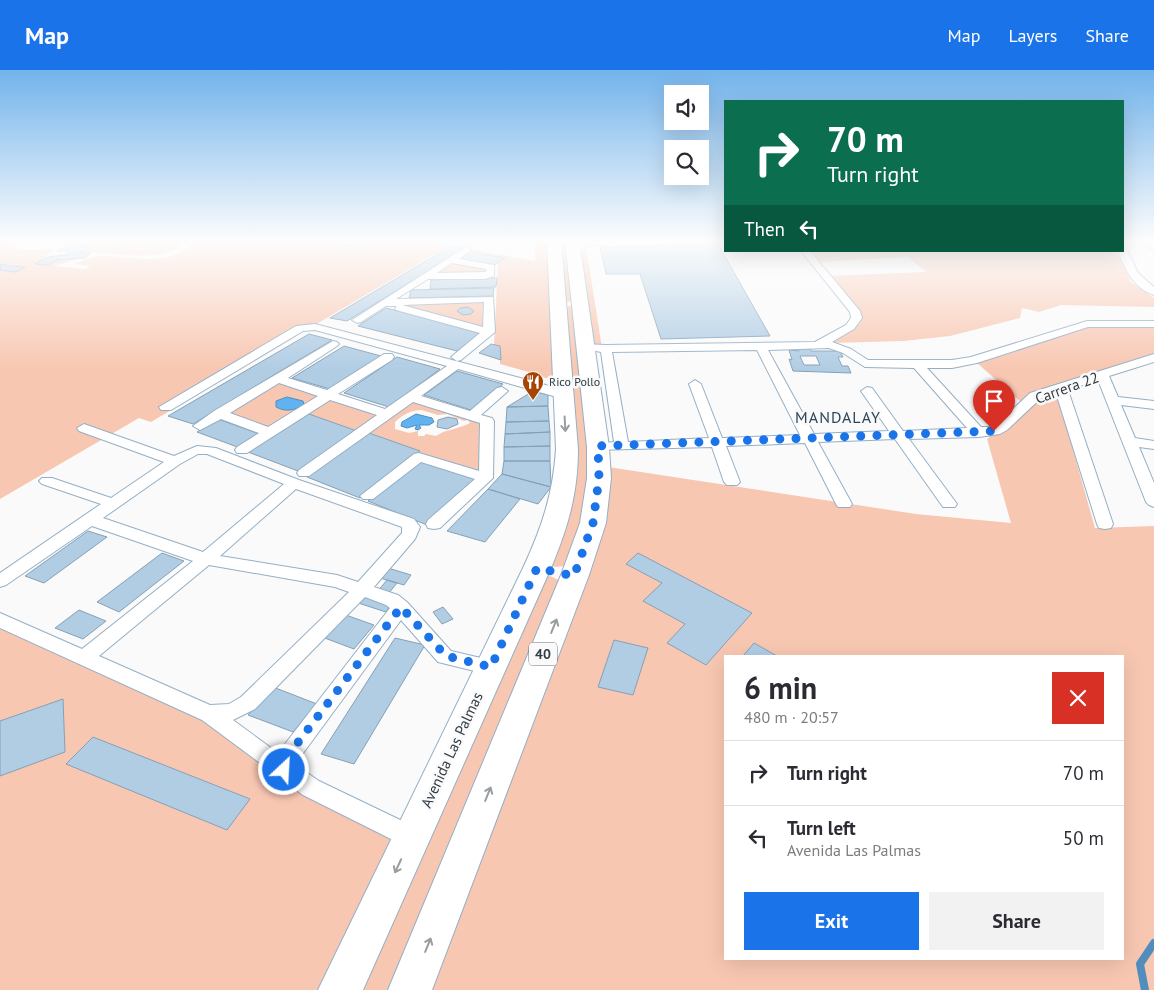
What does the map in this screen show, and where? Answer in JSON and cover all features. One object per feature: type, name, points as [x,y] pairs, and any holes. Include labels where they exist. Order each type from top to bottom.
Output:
[{"type":"main road","name":"Avenida Las Palmas","points":[[410,990],[574,576],[593,523],[599,478],[610,446],[592,350],[569,305],[564,283]]},
{"type":"main road","name":"Avenida Las Palmas","points":[[340,990],[537,568],[562,507],[566,480],[563,387],[572,283]]},
{"type":"main road","points":[[537,568],[574,576]]},
{"type":"street","points":[[357,320],[414,283]]},
{"type":"street","points":[[816,346],[850,327],[857,318],[855,311],[832,283]]},
{"type":"street","points":[[1139,283],[1154,292]]},
{"type":"street","points":[[85,658],[206,559],[299,478],[412,397],[489,332],[489,299],[384,303]]},
{"type":"street","points":[[384,303],[489,332]]},
{"type":"street","points":[[319,321],[456,361]]},
{"type":"street","points":[[592,350],[816,346],[838,347],[865,363],[952,364],[973,360],[1087,324],[1154,324]]},
{"type":"street","points":[[166,407],[300,328],[307,327],[315,327],[456,361],[547,380],[563,387]]},
{"type":"street","points":[[200,426],[278,380],[333,344]]},
{"type":"street","points":[[761,347],[844,504]]},
{"type":"street","points":[[242,450],[388,357]]},
{"type":"street","name":"Carrera 22","points":[[610,446],[994,431],[1002,427],[1035,396],[1154,358]]},
{"type":"street","points":[[918,365],[979,433]]},
{"type":"street","points":[[1102,374],[1152,495]]},
{"type":"street","points":[[278,380],[387,414]]},
{"type":"street","points":[[695,384],[732,482]]},
{"type":"street","points":[[1061,388],[1105,524]]},
{"type":"street","points":[[472,416],[502,391]]},
{"type":"street","points":[[867,391],[949,504]]},
{"type":"street","points":[[412,397],[487,421],[486,478],[434,524]]},
{"type":"street","points":[[1113,400],[1154,406]]},
{"type":"street","points":[[219,414],[269,432]]},
{"type":"street","points":[[84,428],[175,461]]},
{"type":"street","points":[[1130,442],[1154,445]]},
{"type":"street","points":[[0,581],[112,503],[192,451],[207,450],[299,478],[411,525],[409,535],[362,590],[248,703],[232,712],[209,714]]},
{"type":"street","points":[[368,496],[419,457],[486,478]]},
{"type":"street","points":[[47,481],[112,503]]},
{"type":"street","points":[[89,519],[206,559],[337,581],[392,600],[401,607],[446,656],[491,667]]},
{"type":"street","points":[[284,770],[285,760],[401,607]]},
{"type":"street","points":[[0,620],[209,714],[284,770],[312,788],[412,836]]},
{"type":"shaded area","points":[[0,283],[386,283],[151,422],[139,418],[0,499]]},
{"type":"shaded area","points":[[497,283],[550,283],[555,377],[546,378],[529,374],[529,372],[500,364],[500,346],[494,345]]},
{"type":"shaded area","points":[[563,283],[571,283],[573,301],[565,302]]},
{"type":"shaded area","points":[[583,283],[592,283],[602,348],[592,345]]},
{"type":"shaded area","points":[[835,283],[1132,283],[1154,298],[1154,307],[1061,305],[1039,312],[1022,308],[1020,318],[950,336],[903,341],[830,343],[860,323],[862,319],[859,311]]},
{"type":"shaded area","points":[[483,302],[482,326],[397,304]]},
{"type":"shaded area","points":[[570,306],[574,309],[590,447],[584,521],[566,566],[554,567],[551,563],[566,307]]},
{"type":"shaded area","points":[[1090,325],[1154,326],[1154,356],[1021,402],[976,362]]},
{"type":"shaded area","points":[[278,382],[322,396],[269,429],[226,413]]},
{"type":"shaded area","points":[[1057,393],[1095,528],[1154,526],[1154,990],[428,990],[608,467],[916,514],[1011,523],[987,439],[1039,398]]},
{"type":"shaded area","points":[[329,399],[381,415],[358,431],[306,413]]},
{"type":"shaded area","points":[[412,400],[482,422],[480,473],[424,454],[415,455],[420,451],[367,432]],"holes":[[[421,410],[438,415],[447,414],[464,421],[468,420],[470,423],[436,436],[426,434],[418,436],[418,431],[409,433],[395,429],[395,422],[410,412]]]},
{"type":"shaded area","points":[[550,576],[559,580],[394,990],[357,990],[546,577]]},
{"type":"shaded area","points":[[0,628],[207,721],[397,836],[324,990],[0,990]]},
{"type":"water","points":[[287,397],[303,401],[304,404],[290,410],[276,407],[276,401]]},
{"type":"water","points":[[416,414],[432,418],[434,422],[429,425],[419,425],[421,428],[418,430],[415,429],[417,425],[407,428],[401,426],[402,422]]},
{"type":"building","points":[[389,283],[409,283],[347,321],[330,318]]},
{"type":"building","points":[[431,283],[496,283],[496,287],[430,289]]},
{"type":"building","points":[[643,283],[740,283],[770,336],[661,339]]},
{"type":"building","points":[[494,288],[493,296],[409,298],[411,290]]},
{"type":"building","points":[[468,307],[474,311],[471,314],[463,315],[457,311],[460,308]]},
{"type":"building","points":[[386,308],[483,332],[457,351],[358,326]]},
{"type":"building","points":[[309,334],[332,340],[193,424],[168,416]]},
{"type":"building","points":[[491,344],[500,346],[501,360],[479,353]]},
{"type":"building","points":[[344,346],[381,356],[330,389],[292,378]]},
{"type":"building","points":[[798,348],[810,349],[811,351],[840,351],[843,357],[838,357],[842,366],[848,366],[851,373],[793,371],[789,359],[792,360],[789,350],[799,351]],"holes":[[[800,356],[816,356],[820,365],[804,365]]]},
{"type":"building","points":[[397,357],[440,369],[389,407],[344,393]]},
{"type":"building","points":[[457,371],[503,384],[471,410],[424,395]]},
{"type":"building","name":"Rico Pollo","points":[[533,391],[548,395],[548,406],[507,407]]},
{"type":"building","points":[[548,406],[549,421],[506,422],[507,407]]},
{"type":"building","points":[[309,414],[357,431],[298,471],[248,452]]},
{"type":"building","points":[[448,417],[457,419],[458,424],[447,429],[437,427],[438,420]]},
{"type":"building","points":[[218,419],[262,435],[240,448],[197,432]]},
{"type":"building","points":[[549,421],[550,432],[505,434],[506,422]]},
{"type":"building","points":[[550,432],[550,446],[504,447],[505,434]]},
{"type":"building","points":[[369,433],[420,451],[360,498],[307,477]]},
{"type":"building","points":[[550,446],[550,461],[504,461],[504,447]]},
{"type":"building","points":[[420,460],[477,480],[427,525],[368,501]]},
{"type":"building","points":[[504,461],[550,461],[551,487],[502,474]]},
{"type":"building","points":[[502,474],[551,487],[538,504],[488,489]]},
{"type":"building","points":[[488,489],[520,499],[485,542],[447,531]]},
{"type":"building","points":[[88,531],[107,537],[44,583],[25,576]]},
{"type":"building","points":[[162,553],[184,561],[119,612],[97,602]]},
{"type":"building","points":[[638,553],[752,613],[706,665],[667,643],[685,624],[643,601],[662,583],[626,564]]},
{"type":"building","points":[[388,568],[411,575],[404,585],[380,578]]},
{"type":"building","points":[[387,580],[397,583],[383,600],[392,603],[386,612],[355,602],[362,594],[372,598]]},
{"type":"building","points":[[443,607],[453,619],[442,624],[433,612]]},
{"type":"building","points":[[79,610],[106,621],[83,639],[55,628]]},
{"type":"building","points":[[343,614],[374,625],[354,649],[322,637]]},
{"type":"building","points":[[395,638],[425,645],[354,764],[321,754]]},
{"type":"building","points":[[614,640],[648,648],[633,695],[598,687]]},
{"type":"building","points":[[754,643],[775,655],[744,655]]},
{"type":"building","points":[[273,687],[317,704],[293,732],[248,715]]},
{"type":"building","points":[[63,699],[65,752],[0,776],[0,721]]},
{"type":"building","points":[[93,737],[250,799],[227,830],[66,764]]},
{"type":"waterway","points":[[1145,990],[1140,964],[1154,943]]},
{"type":"place","name":"Rico Pollo","points":[[533,401]]},
{"type":"district","name":"MANDALAY","points":[[838,417]]},
{"type":"route","points":[[284,770],[285,760],[401,607],[446,656],[453,660],[491,667],[537,568],[574,576],[593,523],[599,478],[598,446],[994,431]]}]
